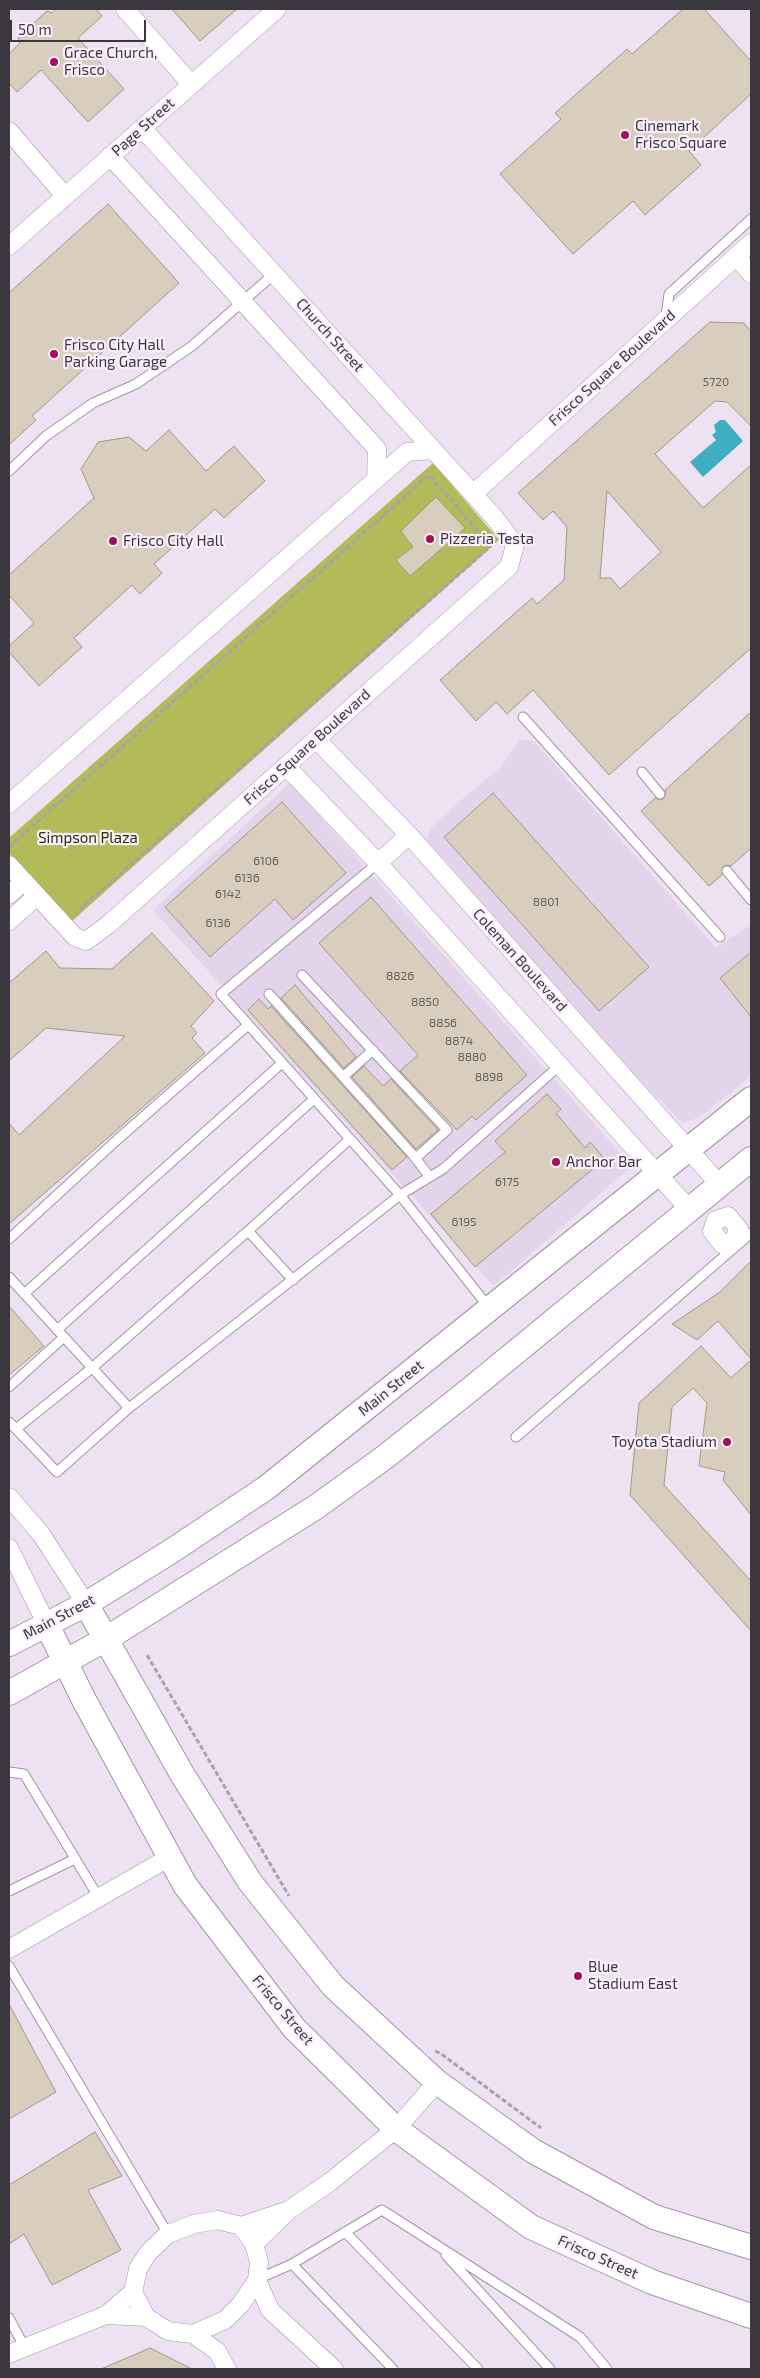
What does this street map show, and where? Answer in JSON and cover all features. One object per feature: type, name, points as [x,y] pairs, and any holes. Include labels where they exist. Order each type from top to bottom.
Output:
[{"type":"street","points":[[125,9],[191,84]]},
{"type":"street","name":"Page Street","points":[[9,246],[277,9]]},
{"type":"street","name":"Church Street","points":[[142,128],[473,494],[515,545]]},
{"type":"street","points":[[9,131],[65,196]]},
{"type":"street","points":[[110,156],[377,449],[376,479]]},
{"type":"street","name":"Frisco Square Boulevard","points":[[473,494],[751,243]]},
{"type":"street","points":[[736,256],[751,274]]},
{"type":"street","points":[[9,804],[407,452],[433,450]]},
{"type":"street","name":"Frisco Square Boulevard","points":[[38,896],[75,938],[86,941],[109,924],[509,567],[515,545]]},
{"type":"street","name":"Coleman Boulevard","points":[[316,739],[409,835],[720,1184]]},
{"type":"street","points":[[286,766],[378,863],[657,1176],[716,1220],[712,1231],[722,1244],[735,1243]]},
{"type":"street","points":[[378,863],[409,835]]},
{"type":"street","points":[[9,865],[38,896],[9,921]]},
{"type":"street","points":[[9,895],[24,881]]},
{"type":"street","name":"Main Street","points":[[9,1644],[86,1604],[170,1552],[266,1488],[751,1099]]},
{"type":"street","points":[[9,1693],[66,1663],[106,1639],[316,1507],[385,1457],[751,1159]]},
{"type":"street","points":[[9,1497],[41,1534],[86,1604],[182,1774],[250,1882],[333,1986],[437,2082],[534,2151],[654,2217],[751,2246]]},
{"type":"street","name":"Frisco Street","points":[[9,1548],[66,1663],[185,1885],[294,2028],[396,2129],[531,2227],[652,2282],[751,2316]]},
{"type":"street","points":[[9,1949],[170,1857]]},
{"type":"street","points":[[254,2244],[289,2210],[330,2182],[396,2129],[437,2082]]},
{"type":"street","points":[[9,2354],[106,2315],[133,2292],[138,2269],[148,2253],[168,2234],[194,2224],[218,2220],[241,2226],[289,2210]]},
{"type":"street","points":[[241,2226],[254,2244],[259,2262],[258,2279],[270,2310],[334,2369]]},
{"type":"street","points":[[193,2334],[225,2320],[241,2304],[258,2279]]},
{"type":"street","points":[[133,2292],[146,2317]]},
{"type":"street","points":[[241,2304],[270,2310]]},
{"type":"street","points":[[106,2315],[146,2317],[168,2331],[193,2334],[218,2351],[227,2369]]},
{"type":"street","points":[[218,2351],[225,2320]]},
{"type":"lane","points":[[665,320],[669,294],[751,219]]},
{"type":"lane","points":[[9,471],[46,436],[93,403],[136,384],[184,351],[274,274]]},
{"type":"lane","points":[[523,717],[720,937]]},
{"type":"lane","points":[[642,772],[660,794]]},
{"type":"lane","points":[[378,863],[221,994],[400,1196],[490,1309]]},
{"type":"lane","points":[[727,870],[751,900]]},
{"type":"lane","points":[[302,975],[447,1130],[416,1158]]},
{"type":"lane","points":[[270,994],[416,1158],[430,1177]]},
{"type":"lane","points":[[9,1239],[248,1024]]},
{"type":"lane","points":[[343,1077],[373,1050]]},
{"type":"lane","points":[[24,1294],[282,1063]]},
{"type":"lane","points":[[9,1422],[57,1472],[130,1408],[400,1196],[443,1169],[559,1066]]},
{"type":"lane","points":[[9,1387],[61,1334],[314,1099]]},
{"type":"lane","points":[[16,1429],[92,1368],[350,1139]]},
{"type":"lane","points":[[248,1231],[293,1280]]},
{"type":"lane","points":[[516,1437],[735,1243],[751,1233]]},
{"type":"lane","points":[[9,1277],[130,1408]]},
{"type":"lane","points":[[9,1772],[24,1774],[99,1898]]},
{"type":"lane","points":[[9,1891],[75,1859]]},
{"type":"lane","points":[[9,1966],[168,2234]]},
{"type":"lane","points":[[258,2279],[292,2264],[382,2210],[580,2337],[607,2369]]},
{"type":"lane","points":[[345,2232],[478,2369]]},
{"type":"lane","points":[[438,2246],[550,2369]]},
{"type":"lane","points":[[292,2264],[393,2369]]},
{"type":"lane","points":[[9,2318],[25,2348]]},
{"type":"path","points":[[9,847],[429,475],[492,546],[70,918]]},
{"type":"path","points":[[147,1655],[292,1900]]},
{"type":"path","points":[[433,2051],[440,2053],[542,2130]]},
{"type":"shaded area","points":[[520,740],[534,741],[716,948],[751,925],[751,1076],[700,1117],[683,1123],[629,1069],[427,840],[430,829],[455,805],[501,767]]},
{"type":"shaded area","points":[[290,783],[632,1166],[494,1286],[153,910]]},
{"type":"green space","name":"Simpson Plaza","points":[[433,463],[499,540],[71,922],[9,853],[9,838]]},
{"type":"water","points":[[720,420],[725,420],[743,441],[703,477],[690,462],[716,440],[712,435],[716,432],[714,425]]},
{"type":"building","name":"Grace Church, Frisco","points":[[56,9],[96,9],[102,16],[78,38],[124,89],[88,122],[41,70],[17,92],[9,83],[9,54],[20,43],[18,37],[47,11],[52,13]]},
{"type":"building","points":[[172,9],[237,9],[200,41]]},
{"type":"building","name":"Cinemark Frisco Square","points":[[683,9],[704,9],[751,61],[751,94],[689,151],[701,165],[645,215],[633,201],[573,254],[500,174],[561,119],[555,113],[627,49],[632,54]]},
{"type":"building","name":"Frisco City Hall Parking Garage","points":[[108,204],[179,283],[32,416],[36,420],[9,445],[9,293]]},
{"type":"building","points":[[710,322],[744,323],[751,332],[751,426],[727,402],[715,401],[655,454],[703,508],[751,465],[751,648],[609,775],[533,690],[507,714],[496,702],[476,721],[440,680],[532,598],[537,604],[564,580],[567,527],[553,511],[543,520],[518,493]],"holes":[[[607,491],[661,552],[620,589],[611,578],[600,578]]]},
{"type":"building","name":"Frisco City Hall","points":[[169,430],[206,471],[234,446],[265,481],[224,518],[215,509],[154,564],[162,573],[140,594],[132,585],[74,638],[82,647],[39,686],[9,652],[9,646],[34,623],[9,595],[9,575],[94,498],[81,469],[98,442],[129,437],[146,451]]},
{"type":"building","name":"Pizzeria Testa","points":[[436,497],[465,528],[410,576],[396,560],[413,547],[401,531]]},
{"type":"building","points":[[751,712],[751,848],[731,866],[726,865],[723,867],[722,875],[709,886],[641,811],[655,798],[661,800],[664,798],[665,790]]},
{"type":"building","points":[[493,793],[649,967],[599,1011],[444,837]]},
{"type":"building","points":[[282,802],[346,873],[293,920],[275,899],[210,957],[165,907]]},
{"type":"building","points":[[371,897],[527,1075],[476,1120],[472,1116],[457,1130],[400,1071],[418,1055],[319,943]]},
{"type":"building","points":[[152,933],[214,1001],[191,1026],[197,1033],[192,1038],[205,1053],[9,1224],[9,1123],[19,1135],[125,1036],[46,1028],[9,1061],[9,983],[46,951],[60,968],[112,969]]},
{"type":"building","points":[[751,952],[751,1017],[720,978]]},
{"type":"building","points":[[295,985],[356,1057],[344,1068],[281,998]]},
{"type":"building","points":[[259,999],[268,1009],[271,1006],[407,1157],[392,1170],[248,1010]]},
{"type":"building","points":[[364,1066],[383,1086],[391,1079],[438,1130],[416,1149],[352,1077]]},
{"type":"building","points":[[547,1094],[561,1109],[556,1113],[585,1148],[590,1142],[605,1159],[475,1267],[431,1214],[505,1152],[495,1141]]},
{"type":"building","points":[[751,1261],[751,1359],[718,1321],[697,1340],[672,1324],[720,1292]]},
{"type":"building","points":[[9,1306],[44,1346],[9,1375]]},
{"type":"building","points":[[701,1346],[731,1378],[751,1360],[751,1515],[723,1480],[725,1472],[699,1466],[707,1403],[693,1388],[672,1407],[664,1485],[751,1581],[751,1631],[630,1495],[639,1403]]},
{"type":"building","points":[[9,2004],[56,2092],[9,2119]]},
{"type":"building","points":[[95,2132],[122,2176],[88,2190],[121,2250],[52,2285],[24,2234],[9,2244],[9,2185]]},
{"type":"building","points":[[150,2348],[192,2369],[101,2369]]},
{"type":"place","name":"Grace Church, Frisco","points":[[54,62]]},
{"type":"place","name":"Cinemark Frisco Square","points":[[625,135]]},
{"type":"place","name":"Frisco City Hall Parking Garage","points":[[54,354]]},
{"type":"place","name":"Pizzeria Testa","points":[[430,539]]},
{"type":"place","name":"Frisco City Hall","points":[[113,541]]},
{"type":"place","name":"Anchor Bar","points":[[556,1162]]},
{"type":"place","name":"Toyota Stadium","points":[[727,1442]]},
{"type":"place","name":"Blue Stadium East","points":[[578,1976]]}]
